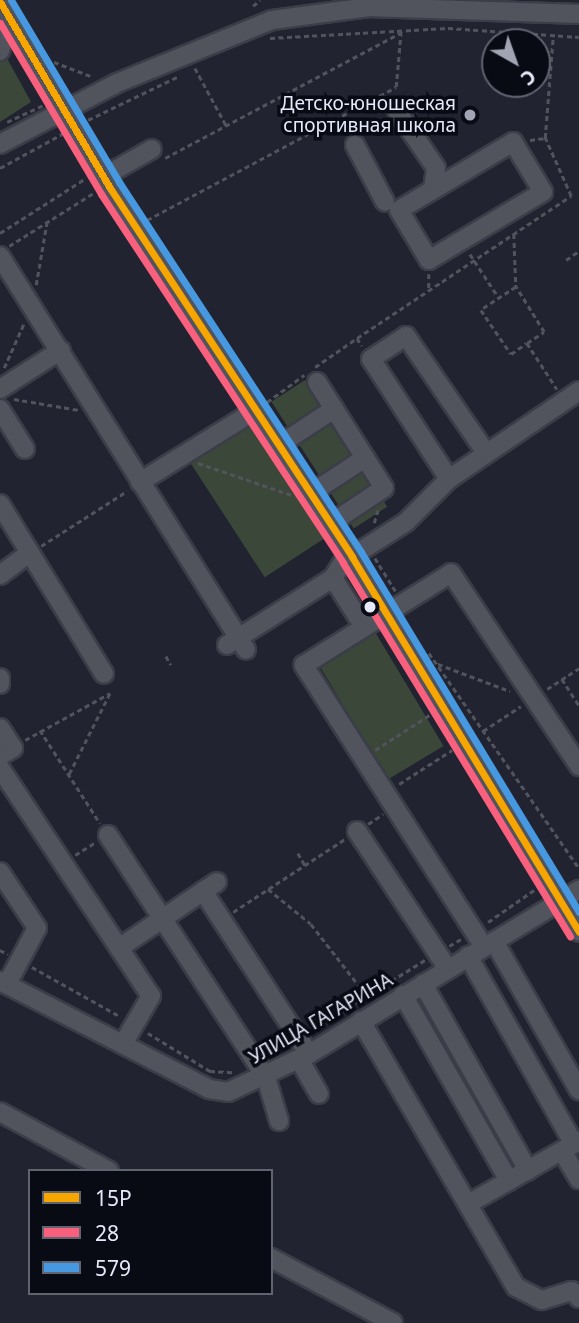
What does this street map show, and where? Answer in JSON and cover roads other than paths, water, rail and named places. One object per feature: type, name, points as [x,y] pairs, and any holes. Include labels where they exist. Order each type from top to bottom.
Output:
[{"type":"street","points":[[0,144],[61,109],[242,29],[370,3],[579,14]]},
{"type":"street","points":[[4,10],[61,109],[96,181],[135,227],[279,445],[306,496],[330,524],[352,557],[579,932]]},
{"type":"street","points":[[0,51],[4,10]]},
{"type":"street","points":[[397,111],[436,168],[433,190]]},
{"type":"street","points":[[513,142],[543,192],[429,260],[399,211],[433,190],[513,142]]},
{"type":"street","points":[[355,145],[385,202]]},
{"type":"street","points":[[96,181],[154,156]]},
{"type":"street","points":[[6,258],[32,306],[236,644]]},
{"type":"street","points":[[449,479],[371,359],[406,336],[486,453]]},
{"type":"street","points":[[0,389],[61,350]]},
{"type":"street","points":[[317,382],[384,488],[330,524]]},
{"type":"street","points":[[236,644],[333,578],[352,557],[405,522],[449,479],[572,396]]},
{"type":"street","points":[[0,409],[25,449]]},
{"type":"street","points":[[279,445],[334,409]]},
{"type":"street","points":[[140,482],[256,410]]},
{"type":"street","points":[[306,496],[365,458]]},
{"type":"street","points":[[0,504],[104,674]]},
{"type":"street","points":[[0,575],[29,553]]},
{"type":"street","points":[[577,758],[533,698],[451,573],[304,665],[390,799],[489,944],[579,1090]]},
{"type":"street","points":[[333,578],[364,627]]},
{"type":"street","points":[[213,618],[236,644]]},
{"type":"street","points":[[0,678],[0,684]]},
{"type":"street","points":[[0,729],[6,752]]},
{"type":"street","points":[[0,768],[151,996],[123,1044]]},
{"type":"street","points":[[357,831],[448,969]]},
{"type":"street","points":[[108,835],[266,1077],[273,1120]]},
{"type":"street","points":[[0,872],[37,928],[4,982]]},
{"type":"street","points":[[119,948],[210,886],[304,1057],[319,1094]]},
{"type":"street","name":"УЛИЦА ГАГАРИНА","points":[[4,982],[123,1044],[173,1076],[228,1093],[304,1057],[579,890]]},
{"type":"street","points":[[468,957],[572,1146],[579,1180]]},
{"type":"street","points":[[423,984],[528,1170]]},
{"type":"street","points":[[403,996],[509,1181]]},
{"type":"street","points":[[361,1021],[522,1293],[552,1300],[572,1291],[579,1298]]},
{"type":"street","points":[[0,1112],[105,1169]]},
{"type":"street","points":[[468,1204],[572,1146]]},
{"type":"street","points":[[273,1259],[393,1323]]},
{"type":"place","name":"Детско-юношеская спортивная школа","points":[[470,115]]}]
